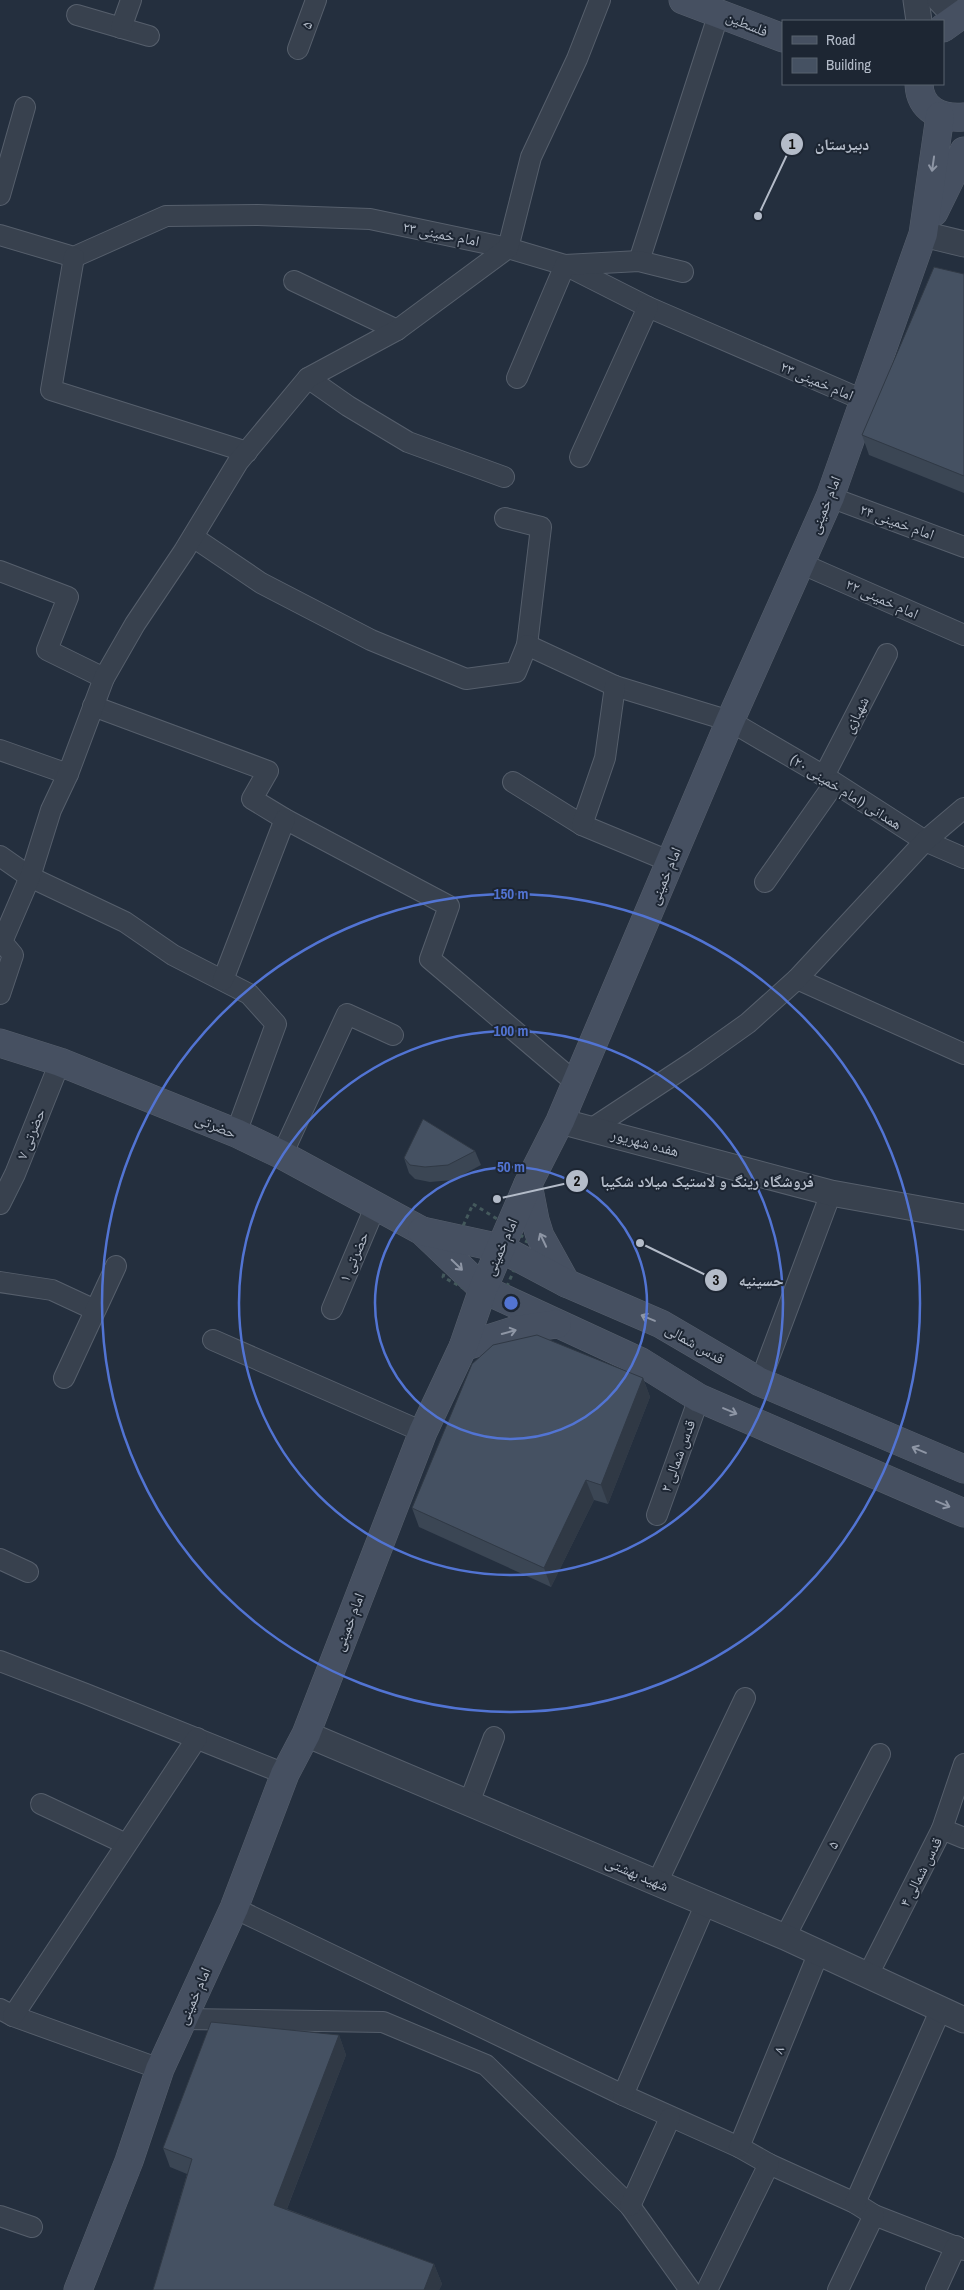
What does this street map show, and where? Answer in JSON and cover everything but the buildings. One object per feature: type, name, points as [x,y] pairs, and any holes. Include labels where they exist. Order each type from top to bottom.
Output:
[{"type":"main road","name":"فلسطین","points":[[683,0],[782,38]]},
{"type":"main road","points":[[913,87],[926,104],[952,116]]},
{"type":"main road","name":"امام خمینی","points":[[78,2290],[129,2161],[160,2069],[234,1908],[285,1774],[306,1734],[423,1432],[463,1347],[483,1289],[500,1248],[528,1184],[560,1121],[730,721],[830,497],[862,400],[923,234],[952,116]]},
{"type":"main road","points":[[923,234],[964,152]]},
{"type":"main road","name":"حضرتی","points":[[0,1043],[60,1062],[236,1133],[282,1155],[422,1231]]},
{"type":"main road","points":[[528,1184],[534,1220],[540,1236],[566,1283]]},
{"type":"main road","points":[[422,1231],[483,1289],[641,1362],[699,1398],[964,1513]]},
{"type":"main road","name":"قدس شمالی","points":[[422,1231],[500,1248],[566,1283],[661,1324],[760,1382],[964,1469]]},
{"type":"main road","points":[[463,1347],[516,1330],[557,1324]]},
{"type":"street","points":[[121,28],[131,0]]},
{"type":"street","name":"۵","points":[[298,50],[316,0]]},
{"type":"street","points":[[0,994],[13,955],[2,942],[30,877],[51,810],[68,774],[104,678],[135,624],[194,537],[238,462],[308,378],[397,330],[508,248],[531,157],[577,59],[600,0]]},
{"type":"street","points":[[916,0],[919,20]]},
{"type":"street","points":[[639,261],[720,13]]},
{"type":"street","points":[[77,15],[149,36]]},
{"type":"street","points":[[0,195],[25,107]]},
{"type":"street","name":"امام خمینی ۲۳","points":[[74,257],[166,216],[258,215],[370,219],[508,248],[565,265],[648,307],[862,400]]},
{"type":"street","points":[[923,234],[964,244]]},
{"type":"street","points":[[0,235],[74,257],[51,390],[247,452]]},
{"type":"street","points":[[517,378],[565,265],[639,261],[683,272]]},
{"type":"street","points":[[294,281],[397,330]]},
{"type":"street","points":[[580,457],[648,307]]},
{"type":"street","points":[[308,378],[348,406],[408,442],[466,465],[504,477]]},
{"type":"street","name":"امام خمینی ۲۴","points":[[830,497],[964,547]]},
{"type":"street","points":[[194,537],[261,583],[371,640],[466,679],[516,672],[527,645],[541,527],[506,518]]},
{"type":"street","name":"امام خمینی ۲۲","points":[[800,563],[964,635]]},
{"type":"street","points":[[0,572],[68,597],[48,650],[104,678]]},
{"type":"street","name":"همدانی (امام خمینی ۲۰)","points":[[527,645],[615,686],[730,721],[829,780],[925,841],[964,858]]},
{"type":"street","name":"شهبازی","points":[[764,882],[829,780],[887,654]]},
{"type":"street","points":[[582,824],[605,758],[615,686]]},
{"type":"street","points":[[94,706],[268,770],[252,799],[285,819],[449,906],[430,959],[576,1083]]},
{"type":"street","points":[[0,750],[68,774]]},
{"type":"street","points":[[513,782],[582,824],[671,862]]},
{"type":"street","points":[[591,1129],[696,1060],[748,1023],[798,979],[925,841],[964,808]]},
{"type":"street","points":[[223,980],[285,819]]},
{"type":"street","points":[[0,856],[30,877],[125,922],[173,955],[249,994],[276,1024],[236,1133]]},
{"type":"street","points":[[798,979],[964,1054]]},
{"type":"street","points":[[282,1155],[347,1014],[393,1035]]},
{"type":"street","name":"حضرتی ۷","points":[[0,1204],[15,1174],[60,1062]]},
{"type":"street","name":"هفده شهریور","points":[[560,1121],[831,1193],[964,1217]]},
{"type":"street","points":[[760,1382],[831,1193]]},
{"type":"street","name":"حضرتی ۱","points":[[332,1309],[376,1205]]},
{"type":"street","points":[[64,1378],[116,1266]]},
{"type":"street","points":[[0,1282],[52,1290],[95,1310]]},
{"type":"street","points":[[213,1340],[423,1432]]},
{"type":"street","name":"قدس شمالی ۲","points":[[656,1514],[699,1398]]},
{"type":"street","points":[[0,1559],[28,1572]]},
{"type":"street","points":[[0,1661],[285,1774]]},
{"type":"street","points":[[657,1883],[745,1698]]},
{"type":"street","name":"شهید بهشتی","points":[[306,1734],[785,1937],[964,2020]]},
{"type":"street","points":[[469,1803],[494,1737]]},
{"type":"street","points":[[160,2069],[6,2012],[126,1844],[197,1738]]},
{"type":"street","name":"۵","points":[[785,1937],[880,1754]]},
{"type":"street","name":"قدس شمالی ۴","points":[[868,1975],[942,1830],[964,1764]]},
{"type":"street","points":[[41,1804],[126,1844]]},
{"type":"street","points":[[942,1830],[964,1838]]},
{"type":"street","points":[[622,2095],[706,1903]]},
{"type":"street","points":[[234,1908],[670,2118],[739,2147],[768,2164],[855,2202],[874,2215],[960,2248],[936,2290]]},
{"type":"street","name":"۸","points":[[739,2147],[819,1952]]},
{"type":"street","points":[[855,2202],[940,2010]]},
{"type":"street","points":[[184,2019],[383,2022],[486,2065],[630,2206],[690,2290]]},
{"type":"street","points":[[630,2206],[670,2118]]},
{"type":"street","points":[[708,2290],[768,2164]]},
{"type":"street","points":[[838,2290],[874,2215]]},
{"type":"street","points":[[0,2216],[32,2227]]},
{"type":"place","name":"دبیرستان","points":[[758,216]]},
{"type":"place","name":"فروشگاه رینگ و لاستیک میلاد شکیبا","points":[[497,1199]]},
{"type":"place","name":"حسینیه","points":[[640,1243]]}]
